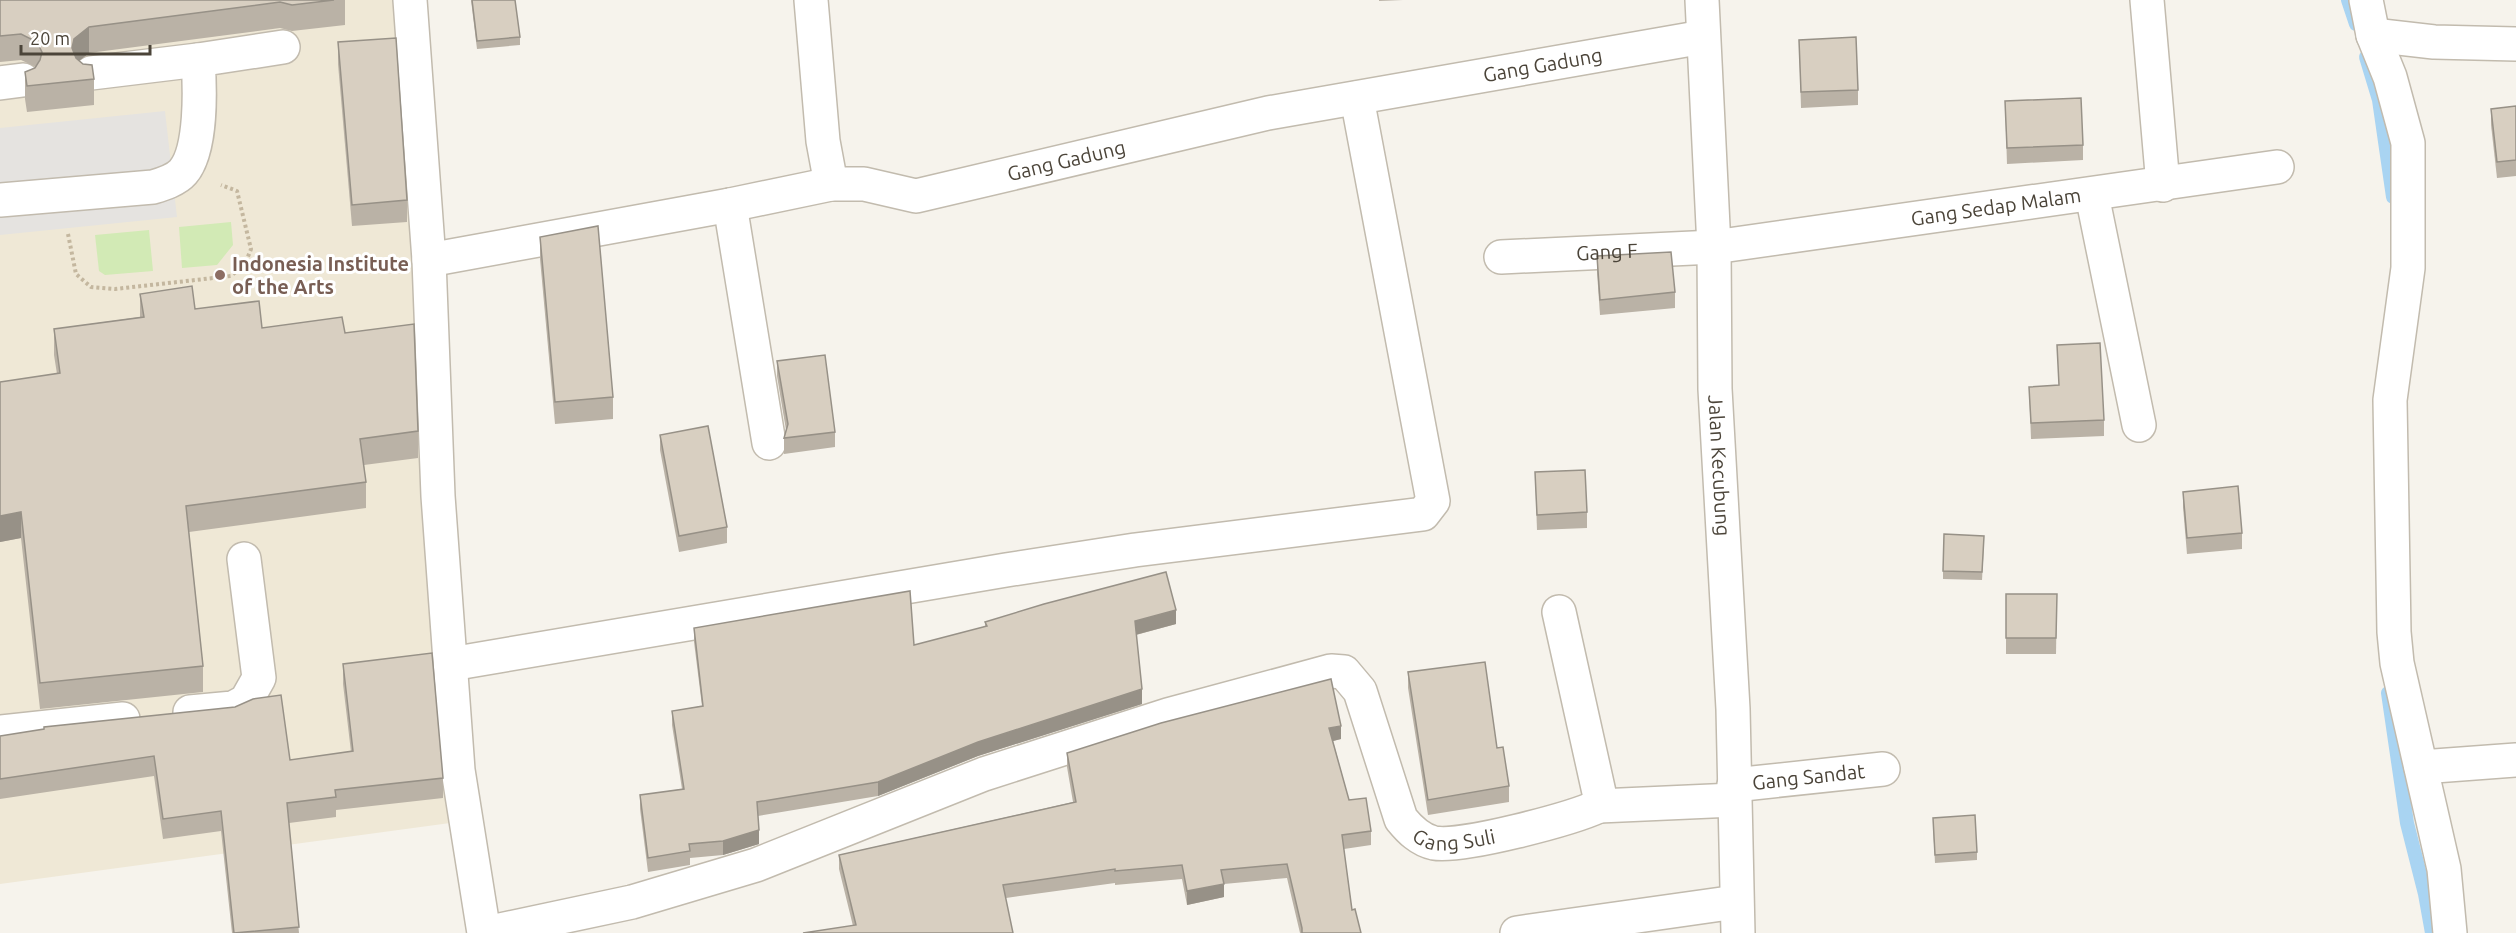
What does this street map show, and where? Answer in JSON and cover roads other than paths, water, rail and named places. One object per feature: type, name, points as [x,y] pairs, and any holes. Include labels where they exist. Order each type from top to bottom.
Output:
[{"type":"street","points":[[410,0],[429,260],[438,496],[458,770],[485,933]]},
{"type":"street","points":[[811,0],[823,141],[831,184]]},
{"type":"street","name":"Jalan Kecubung","points":[[1702,0],[1714,247],[1715,389],[1733,709],[1737,918]]},
{"type":"street","points":[[2147,0],[2163,185]]},
{"type":"street","points":[[2366,0],[2373,35],[2390,77],[2408,143],[2408,268],[2390,400],[2394,632],[2397,663],[2444,869],[2450,933]]},
{"type":"street","points":[[2373,35],[2434,42],[2516,44]]},
{"type":"street","name":"Gang Gadung","points":[[429,260],[730,205],[831,184],[864,184],[916,196],[1268,112],[1703,37]]},
{"type":"street","points":[[91,73],[283,47]]},
{"type":"street","points":[[0,200],[153,187],[183,171],[196,136],[200,94],[198,60]]},
{"type":"street","points":[[451,664],[1135,550],[1423,514],[1433,501],[1357,98]]},
{"type":"street","name":"Gang Sedap Malam","points":[[1714,247],[2277,167]]},
{"type":"street","points":[[2092,195],[2139,425]]},
{"type":"street","points":[[730,205],[769,443]]},
{"type":"street","name":"Gang F","points":[[1501,257],[1714,247]]},
{"type":"street","points":[[0,732],[233,708],[246,701],[259,678],[244,559]]},
{"type":"street","points":[[1559,612],[1600,797],[1599,806]]},
{"type":"street","name":"Gang Suli","points":[[485,933],[632,902],[745,868],[984,774],[1168,715],[1317,673],[1344,672],[1360,691],[1401,819],[1420,838],[1432,843],[1452,844],[1538,825],[1599,806],[1734,792]]},
{"type":"street","points":[[2421,767],[2516,760]]},
{"type":"street","name":"Gang Sandat","points":[[1734,792],[1883,769]]},
{"type":"street","points":[[1517,933],[1737,918]]},
{"type":"waterway","points":[[2348,0],[2356,24]]},
{"type":"waterway","points":[[2366,57],[2379,100],[2393,197]]},
{"type":"waterway","points":[[2388,693],[2407,823],[2425,894],[2432,933]]},
{"type":"place","name":"Indonesia Institute of the Arts","points":[[220,275]]}]
